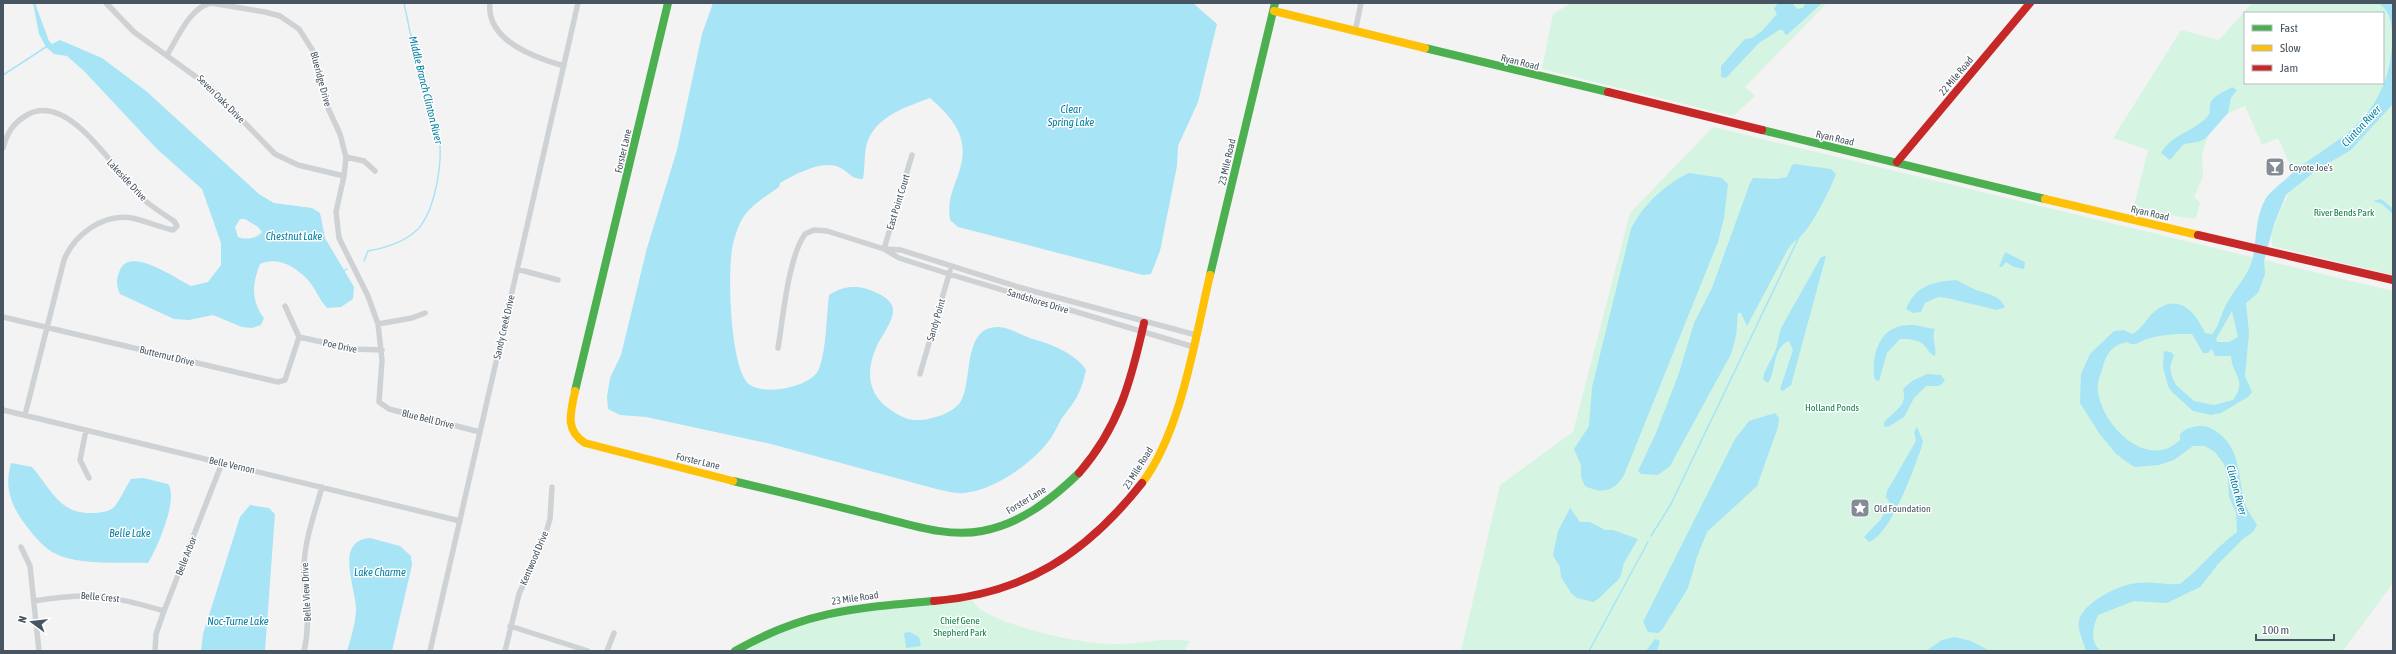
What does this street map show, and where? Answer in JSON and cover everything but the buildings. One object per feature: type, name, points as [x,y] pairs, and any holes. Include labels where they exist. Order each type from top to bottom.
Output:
[{"type":"street","points":[[490,3],[490,16],[493,24],[506,37],[534,57],[564,66]]},
{"type":"street","name":"Sandy Creek Drive","points":[[430,651],[578,3]]},
{"type":"street","name":"Forster Lane","points":[[668,3],[568,423],[571,432],[578,441],[590,446],[931,529],[958,533],[981,531],[1019,518],[1040,505],[1063,488],[1093,457],[1110,431],[1121,408],[1144,323]]},
{"type":"street","points":[[1355,32],[1361,3]]},
{"type":"street","name":"22 Mile Road","points":[[1897,162],[2030,3]]},
{"type":"street","name":"Seven Oaks Drive","points":[[108,4],[134,32],[210,87],[275,154],[298,165],[344,176]]},
{"type":"street","name":"Blueridge Drive","points":[[167,55],[191,16],[207,4],[265,12],[286,19],[303,33],[315,54],[328,108],[340,134],[346,157],[344,176],[336,212],[339,238],[368,296],[378,324],[382,350],[382,369],[378,402]]},
{"type":"street","name":"Ryan Road","points":[[1274,7],[1355,32],[2283,255],[2393,280]]},
{"type":"street","name":"23 Mile Road","points":[[735,651],[783,626],[827,612],[845,608],[950,600],[978,595],[1030,577],[1075,553],[1104,527],[1133,496],[1160,455],[1194,347],[1274,7]]},
{"type":"street","name":"Lakeside Drive","points":[[3,148],[14,125],[29,114],[44,110],[66,116],[80,128],[137,193],[174,221],[177,226],[173,230],[126,218],[100,223],[79,236],[70,246],[64,260],[49,327],[24,415]]},
{"type":"street","name":"East Point Court","points":[[884,249],[912,155]]},
{"type":"street","points":[[346,157],[364,161],[375,171]]},
{"type":"street","name":"Sandshores Drive","points":[[778,348],[792,270],[800,242],[805,234],[814,230],[821,230],[884,249],[901,250],[1014,286],[1144,323],[1196,335]]},
{"type":"street","name":"Sandshores Drive","points":[[884,249],[899,258],[949,274],[1194,347]]},
{"type":"street","name":"Sandy Point","points":[[920,374],[951,267]]},
{"type":"street","points":[[517,269],[558,280]]},
{"type":"street","points":[[1012,293],[1014,286]]},
{"type":"street","points":[[1076,312],[1078,303]]},
{"type":"street","points":[[285,306],[300,337]]},
{"type":"street","points":[[378,324],[412,318],[425,313]]},
{"type":"street","name":"Butternut Drive","points":[[3,317],[275,381],[285,380],[300,337]]},
{"type":"street","name":"Poe Drive","points":[[300,337],[354,349],[382,350]]},
{"type":"street","name":"Blue Bell Drive","points":[[378,402],[389,409],[480,432]]},
{"type":"street","name":"Belle Vernon","points":[[3,410],[460,521]]},
{"type":"street","points":[[86,430],[80,460],[89,478]]},
{"type":"street","name":"Belle Arbor","points":[[155,651],[156,634],[164,611],[222,463]]},
{"type":"street","name":"Belle View Drive","points":[[304,651],[309,619],[304,570],[305,553],[322,487]]},
{"type":"street","name":"Kentwood Drive","points":[[505,651],[510,626],[525,576],[544,539],[550,519],[552,487]]},
{"type":"street","points":[[21,547],[30,566],[39,651]]},
{"type":"street","name":"Belle Crest","points":[[34,601],[78,595],[102,595],[164,611]]},
{"type":"street","points":[[510,626],[588,651]]},
{"type":"street","points":[[607,651],[614,633]]},
{"type":"green space","points":[[1571,3],[1827,3],[1745,87],[1755,96],[1733,116],[1542,69],[1553,14]]},
{"type":"green space","points":[[2252,3],[2389,3],[2393,13],[2393,88],[2355,136],[2296,178],[2278,138],[2262,145],[2245,106],[2213,120],[2202,155],[2203,177],[2194,197],[2200,203],[2196,219],[2133,210],[2148,150],[2113,138],[2181,30],[2219,40]]},
{"type":"green space","name":"River Bends Park","points":[[2393,104],[2393,275],[2272,246],[2271,231],[2288,194],[2307,177],[2349,151]]},
{"type":"green space","name":"Holland Ponds","points":[[1713,127],[2393,291],[2393,583],[2343,651],[1461,651],[1500,485],[1573,432],[1630,213]]},
{"type":"green space","name":"Chief Gene Shepherd Park","points":[[971,599],[980,609],[995,617],[1029,629],[1068,639],[1105,644],[1164,640],[1190,641],[1184,651],[741,651],[785,628],[830,614]]},
{"type":"water","name":"Chestnut Lake","points":[[33,3],[35,3],[49,41],[52,44],[60,40],[102,58],[146,91],[259,194],[274,203],[312,208],[320,213],[325,238],[354,287],[353,299],[341,307],[327,308],[310,282],[302,274],[291,266],[273,261],[260,264],[257,271],[254,285],[255,299],[264,318],[261,325],[252,328],[242,327],[213,315],[189,320],[174,319],[120,294],[117,279],[120,270],[125,263],[133,261],[143,262],[153,266],[191,286],[208,282],[221,265],[221,243],[202,189],[157,149],[84,71],[67,56],[54,54],[46,47],[39,34]],"holes":[[[240,219],[245,219],[258,227],[262,232],[251,238],[238,237],[235,227]]]},
{"type":"water","name":"Clear Spring Lake","points":[[713,3],[1193,3],[1217,24],[1198,102],[1178,146],[1177,166],[1160,251],[1151,274],[1143,275],[958,227],[950,220],[949,206],[962,160],[963,150],[961,140],[953,122],[947,114],[930,98],[900,110],[882,121],[875,128],[869,137],[866,147],[863,179],[855,178],[840,167],[836,166],[822,165],[815,167],[792,176],[780,183],[779,187],[758,202],[744,216],[740,223],[731,256],[731,314],[736,354],[746,381],[752,386],[772,390],[796,386],[814,376],[819,369],[824,351],[829,295],[838,290],[852,287],[867,289],[879,294],[891,304],[893,309],[890,322],[872,358],[870,367],[871,385],[880,401],[899,415],[907,418],[920,420],[943,415],[958,405],[965,392],[974,345],[979,335],[987,329],[999,327],[1009,329],[1064,351],[1082,365],[1086,370],[1082,385],[1077,396],[1048,442],[1032,459],[999,482],[975,491],[961,493],[940,490],[771,444],[646,417],[620,415],[608,409],[607,397],[610,378],[621,355],[647,248],[677,150],[702,34]]},
{"type":"water","points":[[1778,3],[1792,3],[1797,9],[1803,8],[1805,3],[1822,3],[1787,35],[1783,30],[1779,30],[1759,43],[1726,78],[1721,77],[1721,66],[1745,39],[1752,38],[1762,31],[1777,14],[1774,9]]},
{"type":"water","name":"Clinton River","points":[[2377,3],[2393,3],[2393,104],[2351,150],[2314,172],[2286,195],[2274,224],[2264,261],[2265,274],[2258,293],[2246,303],[2249,333],[2245,376],[2252,392],[2248,397],[2221,413],[2211,415],[2193,411],[2172,392],[2168,386],[2163,367],[2164,351],[2171,352],[2174,355],[2170,367],[2172,377],[2176,385],[2194,401],[2214,405],[2233,400],[2237,393],[2239,382],[2231,356],[2215,356],[2212,349],[2208,353],[2203,353],[2192,334],[2162,335],[2134,344],[2127,342],[2122,343],[2114,347],[2106,357],[2098,382],[2098,392],[2108,419],[2118,431],[2129,441],[2141,448],[2154,450],[2167,448],[2180,440],[2180,434],[2185,430],[2196,426],[2205,426],[2217,432],[2227,442],[2232,450],[2238,466],[2245,503],[2249,513],[2257,525],[2253,532],[2243,539],[2219,563],[2200,587],[2167,603],[2134,601],[2098,615],[2093,639],[2101,651],[2086,651],[2080,632],[2079,621],[2082,614],[2094,601],[2112,591],[2130,584],[2148,582],[2180,584],[2237,532],[2236,512],[2229,497],[2228,479],[2224,464],[2215,452],[2205,446],[2193,446],[2174,460],[2159,465],[2134,467],[2116,454],[2099,433],[2080,403],[2081,374],[2090,354],[2114,331],[2124,330],[2132,334],[2139,329],[2154,312],[2163,306],[2171,304],[2178,304],[2191,311],[2205,333],[2212,334],[2218,325],[2228,301],[2251,264],[2258,220],[2262,205],[2266,198],[2293,172],[2351,130],[2361,121],[2377,99],[2387,75],[2392,49],[2391,21],[2385,9]],"holes":[[[2232,311],[2238,337],[2229,342],[2217,342],[2216,339]]]},
{"type":"water","points":[[2232,87],[2237,90],[2231,98],[2228,113],[2205,139],[2198,142],[2184,144],[2170,160],[2161,153],[2171,141],[2207,117],[2213,99]]},
{"type":"water","points":[[1792,165],[1831,169],[1836,174],[1811,223],[1805,232],[1792,243],[1788,249],[1747,326],[1741,313],[1738,313],[1736,336],[1731,354],[1670,466],[1658,475],[1641,474],[1638,471],[1656,433],[1679,373],[1694,323],[1712,288],[1750,183],[1753,178],[1777,179],[1787,177]]},
{"type":"water","points":[[1689,173],[1722,178],[1728,184],[1724,218],[1718,242],[1624,475],[1612,488],[1602,491],[1591,489],[1585,486],[1581,477],[1581,465],[1574,449],[1589,426],[1592,387],[1631,229],[1636,220],[1655,196],[1671,183]]},
{"type":"water","points":[[2381,199],[2392,208],[2393,214],[2382,204],[2373,201]]},
{"type":"water","points":[[2005,252],[2025,262],[2024,269],[2014,267],[2006,262],[2002,267],[1999,267]]},
{"type":"water","points":[[1826,256],[1791,385],[1783,391],[1780,389],[1793,350],[1789,341],[1779,349],[1773,372],[1768,383],[1763,379],[1764,375],[1776,350],[1781,328],[1821,257]]},
{"type":"water","points":[[1956,280],[1999,299],[2005,307],[1997,310],[1938,297],[1925,303],[1921,312],[1913,313],[1906,309],[1915,295],[1926,286]]},
{"type":"water","points":[[1914,325],[1935,329],[1935,356],[1931,354],[1924,345],[1916,340],[1900,339],[1887,353],[1879,381],[1875,380],[1874,366],[1876,350],[1883,337],[1897,327]]},
{"type":"water","points":[[1927,374],[1941,375],[1945,381],[1939,386],[1926,386],[1914,398],[1904,417],[1888,427],[1884,426],[1884,422],[1902,404],[1904,400],[1903,389],[1912,381]]},
{"type":"water","points":[[1775,413],[1779,418],[1778,427],[1757,486],[1707,532],[1697,557],[1688,588],[1662,630],[1658,633],[1648,632],[1643,622],[1735,439],[1749,421]]},
{"type":"water","points":[[1917,427],[1923,441],[1907,486],[1893,515],[1885,527],[1877,537],[1869,542],[1864,537],[1881,519],[1890,503],[1886,497],[1887,491],[1916,441],[1914,432]]},
{"type":"water","name":"Belle Lake","points":[[11,463],[32,467],[58,499],[73,510],[83,513],[95,513],[111,509],[117,503],[131,479],[143,478],[168,484],[171,491],[171,500],[166,524],[148,563],[87,562],[64,557],[54,553],[32,534],[14,506],[8,486]]},
{"type":"water","name":"Noc-Turne Lake","points":[[250,505],[269,508],[275,514],[265,651],[201,651],[203,634],[240,517]]},
{"type":"water","points":[[1570,508],[1580,522],[1590,522],[1605,530],[1613,530],[1638,539],[1624,563],[1620,578],[1593,602],[1577,598],[1571,593],[1561,577],[1560,567],[1553,555],[1558,531]]},
{"type":"water","name":"Lake Charme","points":[[370,538],[400,546],[411,556],[412,565],[392,651],[347,651],[354,627],[356,612],[351,579],[350,557],[352,548],[359,541]]},
{"type":"water","points":[[910,632],[919,637],[921,646],[906,648],[904,633]]},
{"type":"water","points":[[1955,637],[1971,641],[1990,651],[1926,651],[1942,640]]},
{"type":"water","points":[[1655,639],[1660,641],[1657,651],[1646,651]]},
{"type":"waterway","name":"Middle Branch Clinton River","points":[[364,261],[368,251],[394,244],[407,238],[418,229],[429,209],[437,184],[440,157],[439,135],[410,32],[404,3]]},
{"type":"waterway","points":[[3,75],[46,47]]},
{"type":"waterway","points":[[1651,536],[1671,504],[1800,235]]},
{"type":"waterway","points":[[1589,651],[1648,542]]},
{"type":"traffic: fast","points":[[575,391],[668,3]]},
{"type":"traffic: fast","points":[[1210,275],[1275,3]]},
{"type":"traffic: fast","points":[[1425,48],[1608,92]]},
{"type":"traffic: fast","points":[[1762,130],[2045,199]]},
{"type":"traffic: fast","points":[[733,481],[926,529],[954,533],[968,533],[996,528],[1022,517],[1046,501],[1079,473]]},
{"type":"traffic: fast","points":[[735,651],[785,627],[808,619],[855,609],[934,601]]},
{"type":"traffic: slow","points":[[1274,11],[1425,48]]},
{"type":"traffic: slow","points":[[2045,199],[2198,235]]},
{"type":"traffic: slow","points":[[1142,483],[1156,462],[1177,412],[1192,355],[1210,275]]},
{"type":"traffic: slow","points":[[575,391],[571,413],[572,426],[578,438],[585,443],[733,481]]},
{"type":"traffic: jam","points":[[1897,162],[2030,3]]},
{"type":"traffic: jam","points":[[1608,92],[1762,130]]},
{"type":"traffic: jam","points":[[2198,235],[2393,280]]},
{"type":"traffic: jam","points":[[1079,473],[1093,456],[1114,421],[1128,384],[1144,323]]},
{"type":"traffic: jam","points":[[934,601],[966,597],[997,590],[1025,579],[1051,566],[1075,550],[1099,530],[1121,508],[1142,483]]},
{"type":"place","name":"Coyote Joe's","points":[[2275,167]]},
{"type":"place","name":"Old Foundation","points":[[1860,508]]}]
